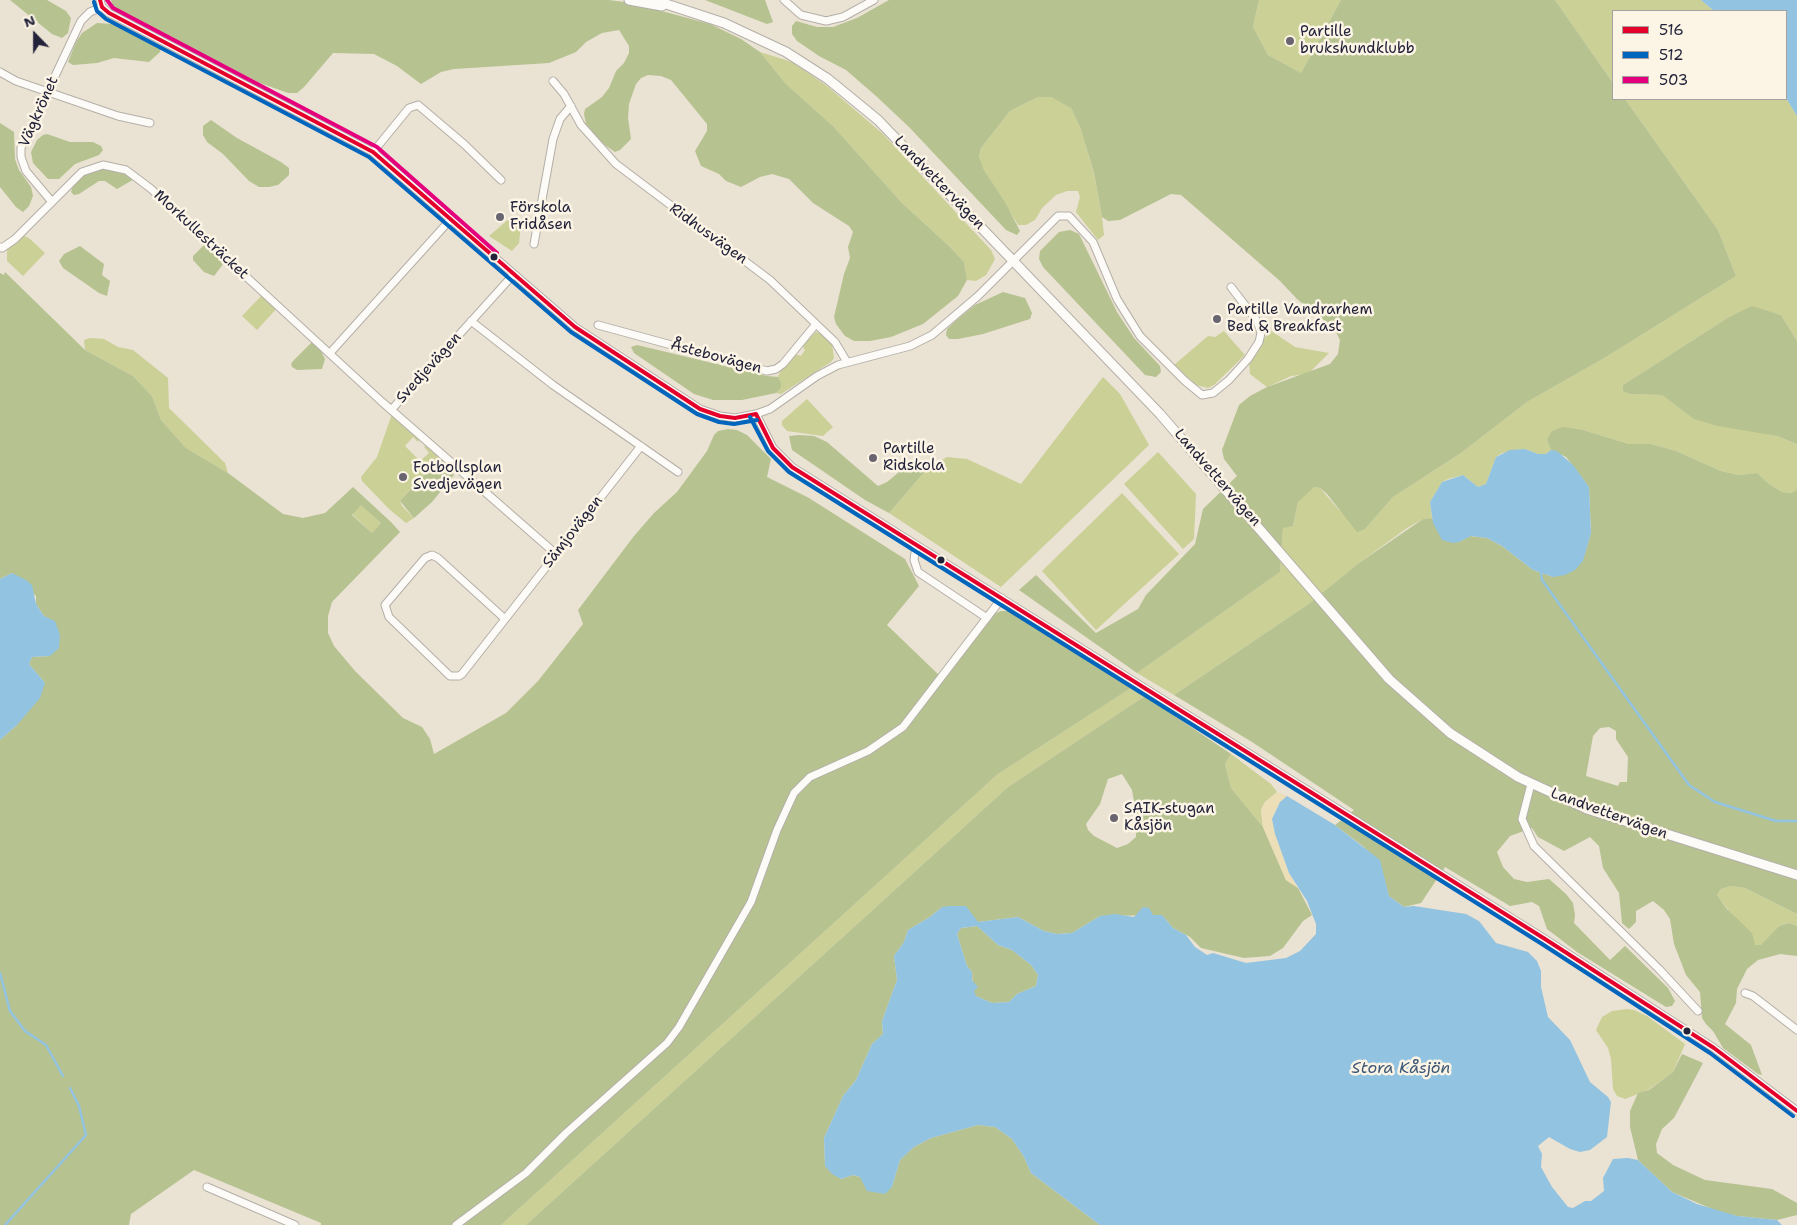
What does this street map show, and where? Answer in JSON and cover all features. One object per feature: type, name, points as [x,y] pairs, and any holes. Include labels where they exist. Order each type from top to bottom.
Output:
[{"type":"street","name":"Landvettervägen","points":[[630,0],[679,9]]},
{"type":"street","name":"Landvettervägen","points":[[654,0],[750,34],[786,52],[828,79],[878,120],[1180,436],[1389,678],[1414,704],[1467,746],[1531,784],[1587,809],[1797,876]]},
{"type":"street","points":[[784,0],[801,15],[826,21],[844,17],[874,0]]},
{"type":"street","points":[[101,3],[109,13],[373,152],[575,327],[700,409],[720,416],[735,418],[770,409],[817,376],[846,362],[910,346],[932,335],[978,296],[1058,216],[1069,216],[1094,242],[1120,305],[1140,336],[1185,381],[1207,396],[1221,387],[1248,359],[1260,336],[1257,321],[1231,287]]},
{"type":"street","name":"Vägkrönet","points":[[52,202],[26,171],[21,157],[24,139],[49,91],[81,21],[101,3]]},
{"type":"street","points":[[0,72],[16,81],[118,116],[150,123]]},
{"type":"street","name":"Ridhusvägen","points":[[553,81],[582,125],[621,169],[770,280],[840,348],[846,362]]},
{"type":"street","points":[[373,152],[409,108],[418,105],[464,144],[501,180]]},
{"type":"street","points":[[534,244],[553,140],[560,120],[571,106]]},
{"type":"street","name":"Morkullesträcket","points":[[0,247],[2,248],[15,239],[82,172],[92,167],[112,166],[126,170],[150,188],[392,409]]},
{"type":"street","points":[[330,353],[450,220]]},
{"type":"street","name":"Svedjevägen","points":[[513,275],[392,409],[556,554]]},
{"type":"street","name":"Svedjevägen","points":[[471,321],[552,385],[678,472]]},
{"type":"street","name":"Åstebovägen","points":[[598,325],[767,371],[776,369],[783,364],[816,324]]},
{"type":"street","points":[[756,414],[773,448],[792,467],[1617,986],[1719,1052],[1797,1111]]},
{"type":"street","name":"Sämjovägen","points":[[505,619],[438,558],[432,555],[426,558],[385,605],[389,617],[453,677],[462,674],[641,446]]},
{"type":"street","points":[[916,545],[914,560],[918,572],[987,618]]},
{"type":"street","points":[[456,1225],[526,1173],[566,1133],[667,1042],[679,1027],[751,902],[777,830],[794,793],[810,778],[868,751],[903,727],[1002,598]]},
{"type":"street","points":[[1531,784],[1522,818],[1534,846],[1659,969],[1698,1011]]},
{"type":"street","points":[[1745,993],[1753,996],[1797,1030]]},
{"type":"street","points":[[207,1187],[294,1225]]},
{"type":"green space","points":[[10,0],[47,0],[66,11],[71,18],[68,33],[62,38],[52,34]]},
{"type":"green space","points":[[111,0],[609,0],[632,3],[710,24],[741,39],[760,52],[786,84],[833,126],[902,203],[964,262],[967,280],[958,296],[923,324],[891,337],[870,341],[854,341],[845,336],[836,324],[834,317],[844,274],[850,258],[848,247],[853,232],[849,226],[813,203],[789,179],[772,174],[760,177],[741,187],[726,181],[719,174],[701,166],[695,151],[707,131],[707,124],[671,80],[661,76],[648,75],[641,78],[636,84],[629,104],[628,118],[631,139],[620,150],[615,152],[602,143],[586,124],[585,109],[602,97],[609,88],[616,71],[624,63],[629,53],[629,46],[619,30],[602,33],[586,42],[576,52],[549,63],[454,69],[441,72],[421,84],[397,66],[374,54],[333,53],[304,87],[297,93],[288,93],[260,83],[114,8]]},
{"type":"green space","points":[[705,0],[765,0],[773,22],[767,24]]},
{"type":"green space","points":[[889,0],[1259,0],[1253,27],[1268,55],[1301,73],[1341,0],[1555,0],[1612,82],[1612,100],[1626,100],[1718,230],[1736,276],[1606,357],[1527,402],[1461,453],[1393,497],[1365,529],[1357,532],[1327,494],[1320,488],[1314,487],[1298,502],[1293,526],[1283,528],[1280,572],[1137,673],[1019,590],[1036,575],[1096,633],[1138,609],[1146,595],[1195,544],[1203,509],[1237,476],[1224,459],[1222,450],[1239,405],[1250,396],[1267,387],[1330,364],[1338,354],[1340,340],[1334,328],[1297,299],[1280,281],[1181,195],[1171,194],[1120,220],[1108,221],[1102,217],[1094,173],[1080,127],[1071,108],[1051,97],[1038,97],[1010,111],[981,148],[979,157],[984,170],[1006,204],[1020,231],[1017,235],[1006,230],[909,127],[876,96],[846,70],[819,56],[797,41],[792,34],[792,26],[796,21],[817,27],[833,27],[857,18]]},
{"type":"green space","name":"Partille brukshundklubb","points":[[1259,0],[1341,0],[1301,73],[1268,55],[1253,27]]},
{"type":"green space","points":[[1555,0],[1701,0],[1713,10],[1612,10],[1612,82]]},
{"type":"green space","points":[[97,23],[112,24],[123,28],[161,47],[160,52],[149,62],[114,58],[97,63],[73,65],[68,62],[82,33]]},
{"type":"green space","points":[[760,52],[792,62],[827,86],[883,134],[991,250],[995,259],[986,275],[976,281],[967,280],[964,262],[902,203],[833,126],[786,84]]},
{"type":"green space","points":[[1038,97],[1051,97],[1071,108],[1080,127],[1094,174],[1102,217],[1104,235],[1098,240],[1076,212],[1080,197],[1078,191],[1067,191],[1056,195],[1042,208],[1035,220],[1026,225],[1018,225],[984,170],[979,158],[981,148],[1010,111]]},
{"type":"green space","points":[[1626,100],[1787,100],[1797,116],[1797,341],[1781,315],[1752,307],[1729,317],[1623,385],[1630,394],[1662,395],[1695,419],[1777,436],[1797,444],[1797,490],[1793,493],[1782,492],[1757,473],[1739,475],[1721,471],[1676,451],[1651,444],[1629,444],[1583,430],[1547,440],[1551,450],[1546,454],[1538,454],[1525,449],[1502,453],[1496,457],[1486,484],[1478,487],[1463,475],[1442,482],[1430,502],[1432,518],[1423,519],[1407,528],[1359,563],[1307,605],[1174,695],[1137,673],[1280,572],[1283,527],[1293,526],[1298,502],[1303,495],[1314,487],[1320,488],[1339,510],[1365,529],[1393,497],[1461,453],[1527,402],[1606,357],[1736,276],[1718,230]]},
{"type":"green space","points":[[211,120],[237,138],[281,162],[289,168],[289,175],[278,185],[269,187],[259,187],[249,181],[223,154],[207,142],[203,135],[203,126]]},
{"type":"green space","points":[[0,123],[14,132],[15,159],[19,170],[31,187],[33,196],[29,206],[23,212],[16,207],[0,187]]},
{"type":"green space","points":[[47,134],[70,142],[93,142],[101,146],[103,150],[99,155],[75,164],[59,179],[48,179],[33,163],[31,152],[37,140]]},
{"type":"green space","points":[[108,166],[136,178],[117,189],[105,181],[99,181],[79,194],[74,195],[71,192],[74,183],[86,174]]},
{"type":"green space","points":[[510,218],[521,225],[519,243],[512,251],[489,236]]},
{"type":"green space","points":[[1070,230],[1079,234],[1117,312],[1134,338],[1160,366],[1161,372],[1156,377],[1145,375],[1043,267],[1039,259],[1040,251],[1059,232]]},
{"type":"green space","points":[[23,235],[45,253],[23,276],[7,261],[7,250]]},
{"type":"green space","points":[[206,243],[222,257],[224,263],[214,276],[204,272],[193,260],[193,256]]},
{"type":"green space","points":[[80,246],[104,264],[102,275],[110,281],[107,296],[99,293],[63,268],[59,261],[64,254]]},
{"type":"green space","points":[[5,272],[85,350],[133,376],[152,396],[161,420],[186,448],[228,473],[283,514],[303,518],[325,513],[353,487],[400,532],[332,602],[328,616],[328,633],[334,646],[355,671],[403,718],[422,727],[430,739],[434,754],[506,713],[538,681],[583,624],[578,610],[634,536],[654,513],[677,492],[707,451],[714,435],[718,431],[728,429],[737,430],[747,435],[771,459],[767,477],[809,498],[905,559],[919,586],[887,625],[942,678],[994,614],[1008,611],[1017,614],[1131,688],[998,774],[501,1225],[321,1225],[321,1223],[194,1170],[131,1214],[129,1225],[0,1225],[0,740],[17,725],[45,683],[29,664],[32,657],[50,656],[55,622],[44,616],[36,604],[36,596],[12,573],[0,579],[0,273],[4,275]],"holes":[[[361,505],[381,523],[372,533],[352,515]]]},
{"type":"green space","points":[[1003,292],[1025,298],[1032,313],[1030,319],[983,334],[949,339],[946,335],[947,329],[960,317],[975,305]]},
{"type":"green space","points":[[263,294],[278,307],[257,330],[242,316]]},
{"type":"green space","points":[[1752,306],[1781,315],[1797,341],[1797,444],[1777,436],[1718,426],[1694,419],[1662,395],[1630,394],[1623,391],[1623,385],[1729,317]]},
{"type":"green space","points":[[1270,330],[1295,347],[1329,353],[1308,374],[1291,376],[1267,387],[1250,374],[1249,362]]},
{"type":"green space","points":[[1224,331],[1245,355],[1214,385],[1208,388],[1196,385],[1174,365],[1208,336],[1215,337]]},
{"type":"green space","points":[[816,332],[824,334],[832,344],[834,358],[831,362],[781,394],[776,393],[781,388],[781,382],[778,377],[780,372],[795,354],[801,356],[805,350],[802,345]]},
{"type":"green space","points":[[90,338],[104,339],[118,347],[133,350],[168,378],[169,408],[225,463],[228,473],[186,448],[161,420],[152,396],[133,376],[85,350],[84,340]]},
{"type":"green space","points":[[312,342],[320,349],[325,359],[322,369],[297,370],[292,367],[293,361]]},
{"type":"green space","points":[[637,345],[778,377],[781,382],[781,388],[776,393],[742,400],[713,400],[694,394],[634,353],[631,347]]},
{"type":"green space","points":[[1103,377],[1120,394],[1149,445],[1001,587],[889,513],[927,469],[947,457],[967,459],[1021,484]]},
{"type":"green space","points":[[807,399],[833,427],[823,436],[787,431],[782,425],[782,421]]},
{"type":"green space","points":[[392,414],[419,439],[418,442],[413,437],[405,446],[420,461],[429,453],[424,447],[426,446],[440,458],[400,501],[402,506],[414,518],[406,523],[389,509],[362,481],[361,477],[377,457]]},
{"type":"green space","points":[[1563,427],[1583,430],[1629,444],[1651,444],[1676,451],[1721,471],[1739,475],[1757,473],[1782,492],[1792,493],[1797,490],[1797,914],[1745,888],[1730,886],[1721,889],[1717,895],[1727,909],[1752,933],[1755,945],[1761,945],[1779,926],[1789,923],[1797,926],[1797,956],[1780,954],[1758,960],[1747,969],[1737,989],[1736,1003],[1725,1024],[1751,1045],[1762,1075],[1723,1048],[1713,1031],[1702,1018],[1700,992],[1686,975],[1674,944],[1670,919],[1664,910],[1653,901],[1636,911],[1636,922],[1629,929],[1622,923],[1619,893],[1603,868],[1599,846],[1590,837],[1564,851],[1538,837],[1532,828],[1510,836],[1497,852],[1503,867],[1514,879],[1527,882],[1549,879],[1573,903],[1574,923],[1610,960],[1625,946],[1668,988],[1675,1001],[1672,1006],[1666,1007],[1577,952],[1547,929],[1539,906],[1532,902],[1510,906],[1445,867],[1421,903],[1404,907],[1389,896],[1381,866],[1364,847],[1335,825],[1354,810],[1252,742],[1174,695],[1307,605],[1359,563],[1423,519],[1432,518],[1439,531],[1459,542],[1470,536],[1487,538],[1502,546],[1533,570],[1553,577],[1583,560],[1591,533],[1589,487],[1566,457],[1551,450],[1547,440],[1552,431]],"holes":[[[1609,727],[1616,731],[1616,739],[1628,757],[1627,782],[1620,782],[1618,786],[1586,776],[1593,736],[1600,728]]]},
{"type":"green space","points":[[789,436],[814,436],[827,442],[878,486],[887,482],[909,464],[916,464],[927,469],[889,513],[865,500],[792,450]]},
{"type":"green space","points":[[1158,452],[1196,494],[1194,539],[1183,549],[1124,484]]},
{"type":"green space","points":[[440,458],[449,466],[454,475],[432,502],[414,518],[400,501]]},
{"type":"green space","points":[[1122,493],[1179,554],[1096,630],[1042,571]]},
{"type":"green space","points":[[361,504],[381,523],[372,533],[352,514]]},
{"type":"green space","points":[[1131,688],[1145,696],[1008,787],[526,1225],[501,1225],[998,774]]},
{"type":"green space","points":[[1145,696],[1231,754],[1225,764],[1231,788],[1263,827],[1286,880],[1298,888],[1312,915],[1303,921],[1283,948],[1270,956],[1244,958],[1201,948],[1190,937],[1173,928],[1162,915],[1100,916],[1072,933],[1057,934],[1044,931],[1018,917],[978,922],[942,907],[930,917],[908,930],[904,942],[894,956],[897,980],[882,1021],[883,1034],[872,1044],[856,1080],[843,1096],[824,1138],[825,1166],[841,1179],[853,1175],[892,1187],[900,1160],[914,1147],[931,1138],[978,1125],[995,1127],[1012,1139],[1024,1157],[1031,1173],[1100,1225],[526,1225],[1008,787]],"holes":[[[1122,774],[1132,790],[1136,812],[1136,837],[1128,844],[1117,848],[1094,836],[1088,830],[1086,824],[1100,804],[1108,779]]]},
{"type":"green space","points":[[1231,754],[1271,784],[1277,792],[1265,802],[1261,810],[1263,827],[1231,788],[1225,764]]},
{"type":"green space","points":[[1730,886],[1745,888],[1797,914],[1797,926],[1789,923],[1779,926],[1761,946],[1755,945],[1717,895],[1721,889]]},
{"type":"green space","points":[[977,926],[998,945],[1012,950],[1031,965],[1038,975],[1036,986],[1017,994],[1009,1002],[992,1003],[976,996],[973,991],[972,972],[967,966],[957,934],[961,928]]},
{"type":"green space","points":[[1627,1009],[1647,1016],[1685,1044],[1673,1072],[1648,1090],[1625,1099],[1617,1096],[1613,1089],[1611,1059],[1608,1048],[1596,1030],[1602,1017],[1612,1011]]},
{"type":"green space","points":[[1682,1054],[1703,1063],[1674,1118],[1662,1129],[1656,1144],[1657,1153],[1673,1165],[1705,1180],[1772,1189],[1797,1203],[1797,1215],[1777,1220],[1737,1216],[1717,1211],[1672,1192],[1638,1160],[1630,1127],[1630,1111],[1638,1093],[1649,1090],[1673,1072]]},
{"type":"sand","points":[[1277,792],[1287,796],[1276,809],[1272,820],[1275,834],[1289,873],[1298,888],[1286,880],[1263,827],[1261,810],[1265,802]]},
{"type":"water","points":[[1701,0],[1797,0],[1797,116],[1787,100],[1787,10],[1713,10]]},
{"type":"water","points":[[1525,449],[1538,454],[1546,454],[1551,450],[1557,451],[1573,465],[1589,487],[1591,533],[1583,561],[1575,570],[1565,575],[1553,577],[1533,570],[1502,546],[1487,538],[1471,536],[1453,543],[1442,540],[1433,523],[1430,502],[1442,482],[1463,475],[1478,487],[1486,484],[1496,457],[1510,450]]},
{"type":"water","points":[[12,573],[32,585],[36,604],[44,616],[55,621],[60,635],[59,648],[50,656],[32,657],[29,664],[45,683],[40,698],[17,725],[0,740],[0,579]]},
{"type":"water","name":"Stora Kåsjön","points":[[1287,796],[1335,825],[1380,860],[1389,896],[1404,907],[1414,906],[1466,914],[1479,921],[1496,943],[1528,952],[1537,961],[1541,971],[1541,987],[1548,1017],[1570,1040],[1590,1082],[1608,1097],[1611,1102],[1607,1137],[1590,1150],[1580,1152],[1570,1149],[1549,1137],[1538,1146],[1542,1154],[1541,1167],[1552,1187],[1568,1207],[1573,1208],[1585,1201],[1591,1201],[1604,1191],[1603,1178],[1613,1159],[1628,1158],[1638,1160],[1672,1192],[1697,1204],[1737,1216],[1777,1220],[1782,1225],[1100,1225],[1031,1173],[1024,1157],[1012,1139],[995,1127],[978,1125],[931,1138],[914,1147],[900,1160],[892,1187],[885,1194],[867,1191],[860,1177],[853,1175],[841,1179],[832,1174],[825,1166],[824,1138],[843,1096],[856,1080],[872,1044],[883,1034],[882,1021],[897,980],[894,956],[904,942],[908,930],[930,917],[942,907],[950,906],[966,906],[978,922],[1018,917],[1044,931],[1057,934],[1072,933],[1100,916],[1115,914],[1134,917],[1143,907],[1149,908],[1153,915],[1162,915],[1173,928],[1186,935],[1195,947],[1207,955],[1213,953],[1246,963],[1286,958],[1300,951],[1316,934],[1316,924],[1307,901],[1289,873],[1275,834],[1272,819],[1280,802]],"holes":[[[977,926],[998,945],[1012,950],[1031,965],[1038,975],[1036,986],[1017,994],[1009,1002],[992,1003],[976,996],[974,991],[978,987],[972,980],[972,972],[967,966],[957,934],[961,928]]]},
{"type":"waterway","points":[[1541,573],[1542,580],[1689,785],[1715,802],[1776,821],[1797,821]]},
{"type":"waterway","points":[[0,973],[10,1011],[25,1031],[46,1045],[63,1076]]},
{"type":"waterway","points":[[5,1225],[86,1135],[79,1106],[70,1088]]},
{"type":"transit line","name":"516","points":[[100,0],[102,7],[109,13],[373,152],[575,327],[700,409],[720,416],[735,418],[756,414]]},
{"type":"transit line","name":"503","points":[[107,0],[113,8],[377,147],[497,253]]},
{"type":"transit line","name":"512","points":[[94,2],[97,11],[106,19],[369,157],[571,332],[697,414],[719,422],[734,424],[757,420]]},
{"type":"transit line","name":"516","points":[[756,414],[773,448],[792,467],[1545,939],[1714,1048],[1797,1111]]},
{"type":"transit line","name":"512","points":[[750,417],[768,451],[789,472],[1542,944],[1710,1053],[1793,1116]]},
{"type":"place","name":"Partille brukshundklubb","points":[[1290,41]]},
{"type":"place","name":"Förskola Fridåsen","points":[[500,217]]},
{"type":"place","name":"Partille Vandrarhem Bed & Breakfast","points":[[1217,319]]},
{"type":"place","name":"Partille Ridskola","points":[[873,458]]},
{"type":"place","name":"Fotbollsplan Svedjevägen","points":[[403,477]]},
{"type":"place","name":"SAIK-stugan Kåsjön","points":[[1114,818]]}]
